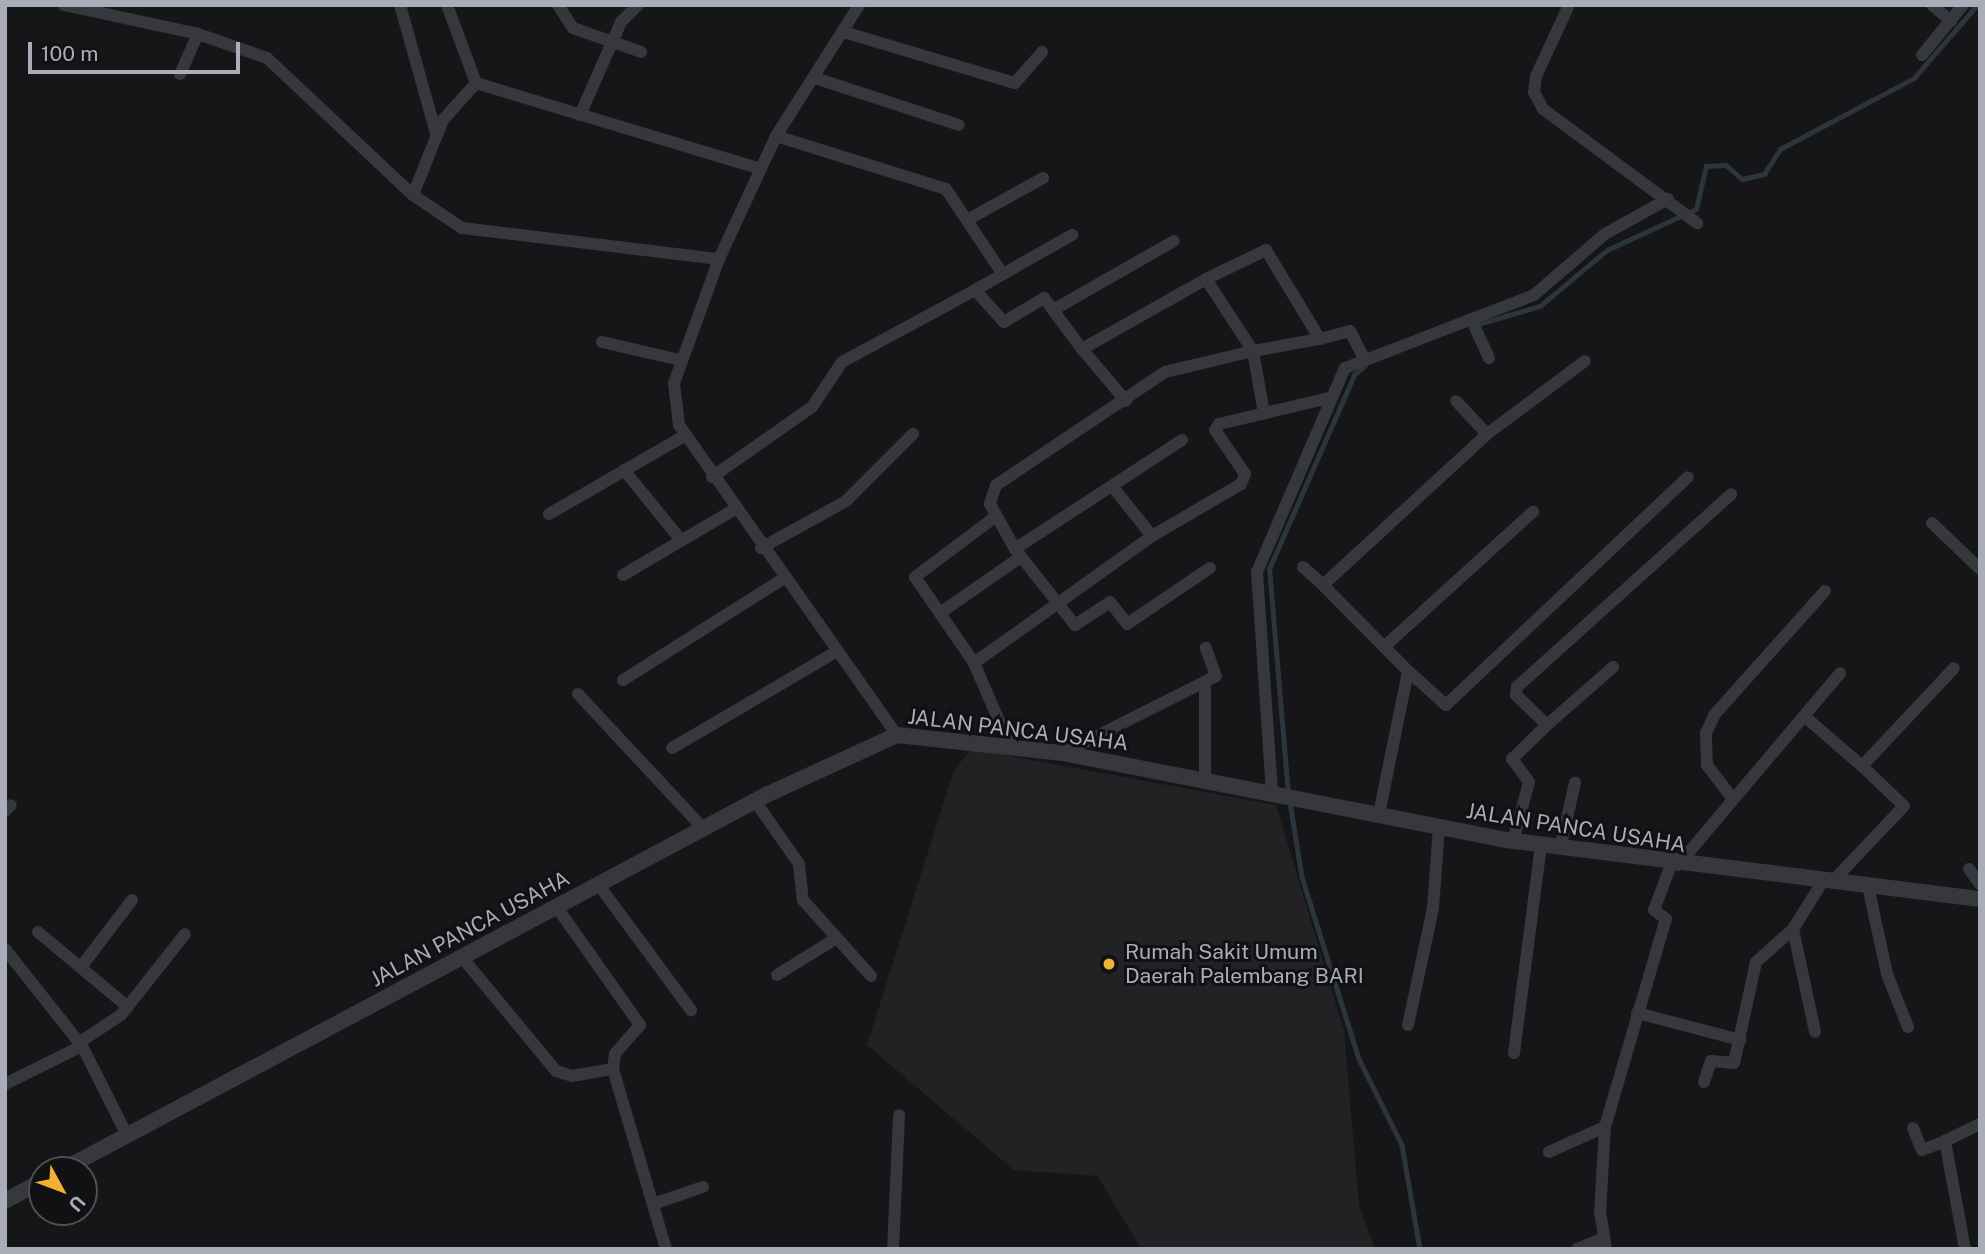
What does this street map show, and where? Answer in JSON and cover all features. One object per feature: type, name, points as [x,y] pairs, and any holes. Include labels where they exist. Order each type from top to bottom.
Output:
[{"type":"street","points":[[64,5],[198,34],[279,65],[413,195],[448,221],[492,236],[719,259]]},
{"type":"street","points":[[400,5],[436,133]]},
{"type":"street","points":[[447,5],[476,83]]},
{"type":"street","points":[[558,5],[573,28],[641,52]]},
{"type":"street","points":[[580,115],[611,41],[638,5]]},
{"type":"street","points":[[859,5],[847,33],[776,136],[760,169],[719,259],[680,360],[674,397],[684,436],[834,653],[897,735]]},
{"type":"street","points":[[1569,5],[1534,92],[1552,116],[1696,221]]},
{"type":"street","points":[[1932,5],[1951,21]]},
{"type":"street","points":[[1922,55],[1964,5]]},
{"type":"street","points":[[847,33],[1015,83],[1042,52]]},
{"type":"street","points":[[180,74],[198,34]]},
{"type":"street","points":[[816,78],[959,124]]},
{"type":"street","points":[[413,195],[436,133],[476,83]]},
{"type":"street","points":[[476,83],[760,169]]},
{"type":"street","points":[[776,136],[946,190],[1002,274]]},
{"type":"street","points":[[967,220],[1043,178]]},
{"type":"street","points":[[1275,793],[1257,572],[1329,398],[1345,368],[1363,356],[1472,321],[1534,295],[1605,234],[1668,200]]},
{"type":"street","points":[[712,477],[812,407],[842,362],[1072,235]]},
{"type":"street","points":[[1053,310],[1174,241]]},
{"type":"street","points":[[1082,349],[1206,279],[1266,250],[1320,340]]},
{"type":"street","points":[[1206,279],[1253,351],[1264,413]]},
{"type":"street","points":[[975,290],[1000,321],[1041,298],[1126,401]]},
{"type":"street","points":[[1472,321],[1477,339],[1489,358]]},
{"type":"street","points":[[1210,568],[1124,625],[1112,602],[1077,625],[1057,605],[1018,553],[995,517],[989,497],[996,485],[1126,401],[1165,372],[1253,351],[1320,340],[1350,331],[1363,356]]},
{"type":"street","points":[[602,342],[680,360]]},
{"type":"street","points":[[1323,584],[1488,434],[1585,361]]},
{"type":"street","points":[[974,663],[1152,536],[1241,484],[1245,474],[1216,426],[1329,398]]},
{"type":"street","points":[[1456,401],[1488,434]]},
{"type":"street","points":[[761,548],[846,500],[913,434]]},
{"type":"street","points":[[549,514],[684,436]]},
{"type":"street","points":[[940,612],[1112,486],[1182,440]]},
{"type":"street","points":[[624,470],[680,539]]},
{"type":"street","points":[[1303,567],[1446,705],[1688,477]]},
{"type":"street","points":[[1112,486],[1152,536]]},
{"type":"street","points":[[1547,725],[1516,695],[1517,687],[1731,494]]},
{"type":"street","points":[[623,575],[735,509]]},
{"type":"street","points":[[1385,646],[1533,512]]},
{"type":"street","points":[[995,517],[915,574],[974,663],[1010,746]]},
{"type":"street","points":[[1932,523],[1980,569]]},
{"type":"street","points":[[623,680],[783,579]]},
{"type":"street","points":[[1733,799],[1707,765],[1706,733],[1715,714],[1825,591]]},
{"type":"street","points":[[1063,753],[1217,674],[1206,648]]},
{"type":"street","points":[[672,748],[834,653]]},
{"type":"street","points":[[1513,841],[1530,782],[1512,759],[1613,667]]},
{"type":"street","points":[[1862,766],[1954,668]]},
{"type":"street","points":[[1379,814],[1408,671]]},
{"type":"street","points":[[1577,1249],[1604,1244],[1605,1127],[1666,919],[1654,910],[1674,865],[1840,673]]},
{"type":"street","points":[[1205,682],[1205,779]]},
{"type":"street","points":[[578,694],[703,828]]},
{"type":"street","points":[[1704,1082],[1712,1061],[1734,1063],[1741,1040],[1752,970],[1793,929],[1828,881],[1904,806],[1804,716]]},
{"type":"street","name":"JALAN PANCA USAHA","points":[[88,1156],[703,828],[897,735],[1063,753],[1513,841],[1674,865],[1980,899]]},
{"type":"street","points":[[1560,848],[1575,783]]},
{"type":"street","points":[[755,801],[799,864],[803,901],[871,976]]},
{"type":"street","points":[[1408,1025],[1433,908],[1439,827]]},
{"type":"street","points":[[1514,1053],[1541,845]]},
{"type":"street","points":[[1969,869],[1980,884]]},
{"type":"street","points":[[598,884],[691,1010]]},
{"type":"street","points":[[1868,886],[1887,974],[1908,1027]]},
{"type":"street","points":[[81,967],[132,900]]},
{"type":"street","points":[[556,906],[640,1025],[615,1054],[613,1069],[666,1249]]},
{"type":"street","points":[[1793,929],[1815,1032]]},
{"type":"street","points":[[38,932],[128,1007]]},
{"type":"street","points":[[6,1082],[81,1044],[128,1007],[184,934]]},
{"type":"street","points":[[777,975],[837,938]]},
{"type":"street","points":[[5,949],[81,1044],[127,1135]]},
{"type":"street","points":[[461,956],[556,1071],[572,1076],[613,1069]]},
{"type":"street","points":[[1637,1013],[1741,1040]]},
{"type":"street","points":[[892,1249],[898,1115]]},
{"type":"street","points":[[1913,1128],[1922,1150],[1980,1124]]},
{"type":"street","points":[[1549,1152],[1605,1127]]},
{"type":"street","points":[[1945,1141],[1965,1249]]},
{"type":"street","points":[[653,1204],[703,1188]]},
{"type":"street","points":[[5,1201],[28,1189]]},
{"type":"shaded area","name":"Rumah Sakit Umum Daerah Palembang BARI","points":[[971,749],[1276,805],[1344,1031],[1359,1205],[1375,1249],[1141,1249],[1098,1176],[1014,1170],[867,1045],[954,770]]},
{"type":"waterway","points":[[1475,325],[1540,306],[1607,250],[1696,209],[1706,166],[1726,165],[1742,179],[1764,174],[1780,149],[1914,78],[1977,5]]},
{"type":"waterway","points":[[1288,794],[1269,569],[1354,375],[1365,365]]},
{"type":"waterway","points":[[1290,802],[1302,877],[1359,1059],[1402,1145],[1420,1249]]},
{"type":"place","name":"Rumah Sakit Umum Daerah Palembang BARI","points":[[1109,964]]}]
